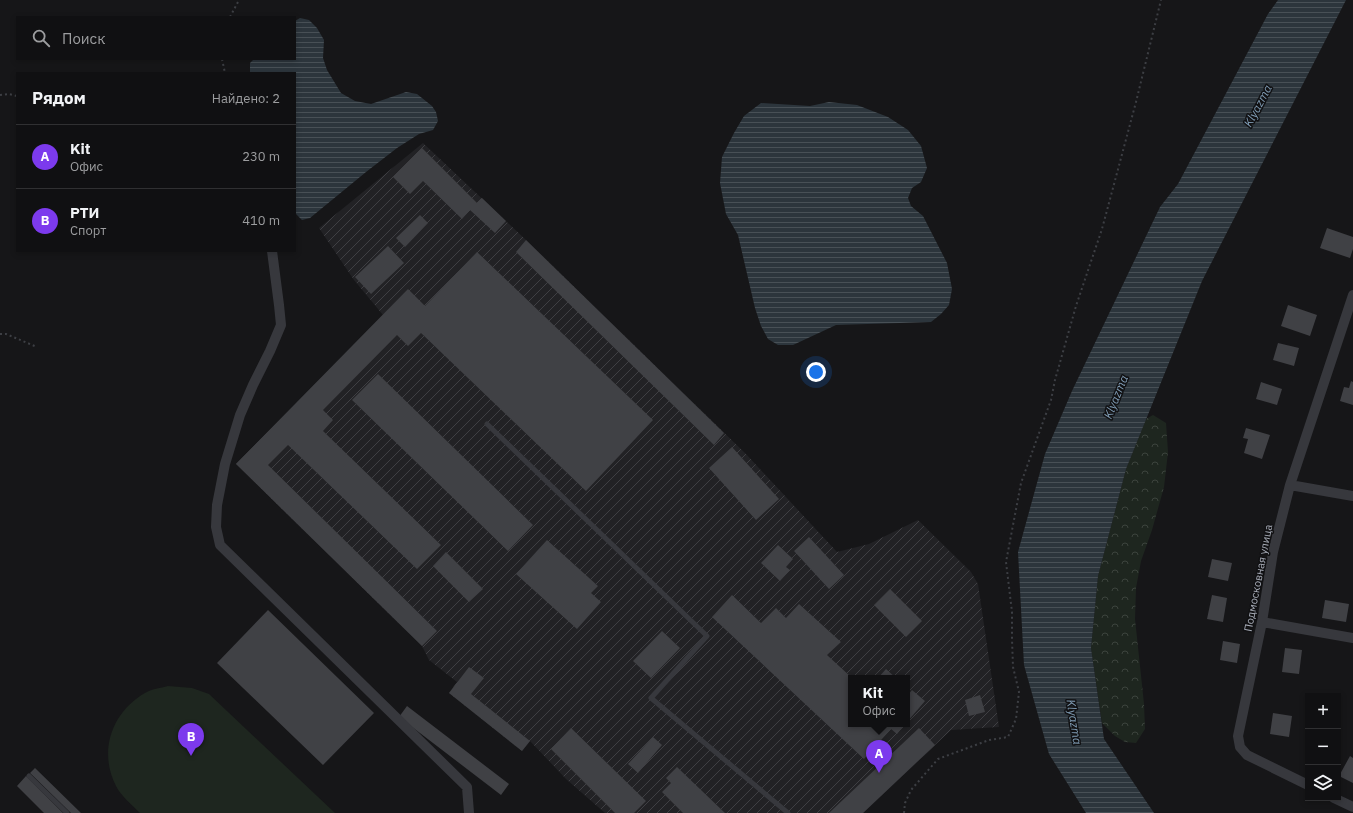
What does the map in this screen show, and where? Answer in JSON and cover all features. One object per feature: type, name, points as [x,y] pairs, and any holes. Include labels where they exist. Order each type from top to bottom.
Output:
[{"type":"street","points":[[272,252],[281,325],[240,415],[225,464],[217,505],[216,527],[220,545],[467,787],[469,813]]},
{"type":"street","name":"Подмосковная улица","points":[[1305,784],[1247,755],[1240,747],[1238,736],[1262,622],[1273,552],[1290,485],[1353,296]]},
{"type":"street","points":[[1290,485],[1353,496]]},
{"type":"street","points":[[1262,622],[1353,638]]},
{"type":"street","points":[[1340,801],[1353,807]]},
{"type":"lane","points":[[487,424],[708,636],[651,698],[788,813]]},
{"type":"lane","points":[[29,776],[67,813]]},
{"type":"path","points":[[231,16],[240,0]]},
{"type":"path","points":[[904,813],[905,803],[912,790],[938,758],[989,740],[1008,737],[1016,719],[1019,692],[1013,667],[1012,612],[1006,562],[1021,483],[1051,400],[1055,380],[1076,306],[1102,229],[1136,102],[1161,0]]},
{"type":"path","points":[[222,60],[225,72]]},
{"type":"path","points":[[0,96],[9,94],[16,96]]},
{"type":"path","points":[[0,334],[6,334],[37,347]]},
{"type":"shaded area","points":[[423,143],[526,240],[746,454],[837,552],[869,544],[918,520],[971,572],[978,584],[999,727],[951,730],[863,813],[605,813],[566,779],[530,741],[522,751],[449,693],[457,682],[429,660],[422,646],[236,464],[383,315],[354,280],[319,228]]},
{"type":"green space","points":[[1153,415],[1166,423],[1168,452],[1164,487],[1152,530],[1141,561],[1136,588],[1135,619],[1144,704],[1145,729],[1136,743],[1125,742],[1115,736],[1102,723],[1091,648],[1098,576],[1126,469],[1146,419]]},
{"type":"green space","points":[[168,686],[192,688],[209,694],[335,813],[140,813],[118,790],[111,773],[108,759],[111,734],[124,711],[134,701],[147,692]]},
{"type":"water","name":"Klyazma","points":[[1278,0],[1346,0],[1202,281],[1126,469],[1098,576],[1091,648],[1104,739],[1154,813],[1086,813],[1049,754],[1024,665],[1018,552],[1045,454],[1072,391],[1160,207],[1178,184],[1268,14]]},
{"type":"water","points":[[300,18],[309,20],[317,28],[324,40],[323,58],[327,70],[341,93],[355,101],[371,104],[406,92],[417,94],[432,106],[436,112],[438,121],[433,130],[419,134],[397,148],[310,218],[302,220],[296,214],[296,72],[250,72],[250,63],[253,60],[296,60],[296,20]]},
{"type":"water","points":[[829,102],[857,105],[888,117],[908,130],[921,146],[927,168],[921,182],[912,188],[908,198],[911,206],[923,216],[947,263],[952,289],[949,305],[931,322],[836,325],[793,345],[778,345],[768,339],[761,326],[755,308],[738,235],[726,214],[720,183],[722,157],[744,116],[761,103],[810,106]]},
{"type":"building","points":[[422,148],[477,203],[482,198],[506,221],[495,233],[470,210],[462,219],[423,181],[410,194],[393,177]]},
{"type":"building","points":[[420,215],[428,223],[405,247],[396,238]]},
{"type":"building","points":[[1327,228],[1353,237],[1353,249],[1350,258],[1320,248]]},
{"type":"building","points":[[526,240],[724,433],[714,445],[516,252]]},
{"type":"building","points":[[388,246],[404,263],[371,294],[355,277]]},
{"type":"building","points":[[477,252],[653,420],[586,491],[421,333],[408,346],[397,335],[323,410],[333,420],[323,431],[441,545],[417,569],[288,445],[268,465],[437,631],[422,646],[236,464],[408,289],[425,306]]},
{"type":"building","points":[[1288,305],[1317,315],[1310,336],[1281,326]]},
{"type":"building","points":[[1278,343],[1299,348],[1294,366],[1273,360]]},
{"type":"building","points":[[378,374],[533,525],[508,551],[352,400]]},
{"type":"building","points":[[1351,381],[1353,382],[1353,405],[1340,401],[1344,387],[1349,388]]},
{"type":"building","points":[[1261,382],[1282,389],[1277,405],[1256,399]]},
{"type":"building","points":[[1246,428],[1270,435],[1262,459],[1244,453],[1248,439],[1243,438]]},
{"type":"building","points":[[732,447],[779,499],[756,520],[709,468]]},
{"type":"building","points":[[809,537],[844,575],[829,589],[794,551]]},
{"type":"building","points":[[547,540],[598,586],[591,593],[601,602],[577,629],[516,574]]},
{"type":"building","points":[[778,545],[793,559],[786,567],[790,570],[780,581],[761,563]]},
{"type":"building","points":[[446,552],[483,589],[469,602],[433,566]]},
{"type":"building","points":[[1212,559],[1232,563],[1228,581],[1208,577]]},
{"type":"building","points":[[890,589],[922,621],[906,637],[874,605]]},
{"type":"building","points":[[732,595],[761,623],[776,608],[786,618],[799,604],[841,642],[827,655],[849,675],[848,727],[903,727],[897,734],[891,729],[864,759],[712,617]]},
{"type":"building","points":[[1212,595],[1227,598],[1223,622],[1207,619]]},
{"type":"building","points":[[1325,600],[1349,604],[1346,622],[1322,618]]},
{"type":"building","points":[[268,610],[374,713],[323,765],[217,663]]},
{"type":"building","points":[[662,631],[680,648],[651,678],[633,661]]},
{"type":"building","points":[[1223,641],[1240,644],[1237,663],[1220,660]]},
{"type":"building","points":[[1285,648],[1302,650],[1299,674],[1282,672]]},
{"type":"building","points":[[469,667],[484,678],[471,694],[530,741],[522,751],[449,693]]},
{"type":"building","points":[[886,669],[893,675],[881,675]]},
{"type":"building","points":[[912,690],[925,701],[910,718],[910,692]]},
{"type":"building","points":[[980,695],[985,712],[969,716],[965,700]]},
{"type":"building","points":[[407,706],[509,784],[501,795],[399,717]]},
{"type":"building","points":[[1273,713],[1292,716],[1289,737],[1270,734]]},
{"type":"building","points":[[571,728],[646,801],[634,813],[615,813],[551,749]]},
{"type":"building","points":[[919,728],[935,745],[863,813],[829,813]]},
{"type":"building","points":[[653,737],[662,745],[638,773],[628,764]]},
{"type":"building","points":[[1350,756],[1353,758],[1353,783],[1341,777],[1341,772]]},
{"type":"building","points":[[677,767],[725,813],[683,813],[662,792],[671,783],[666,778]]},
{"type":"building","points":[[35,768],[81,813],[71,813],[30,773]]},
{"type":"building","points":[[26,776],[63,813],[44,813],[17,786]]},
{"type":"place","name":"РТИ","points":[[191,756]]},
{"type":"place","name":"Kit","points":[[879,773]]}]
